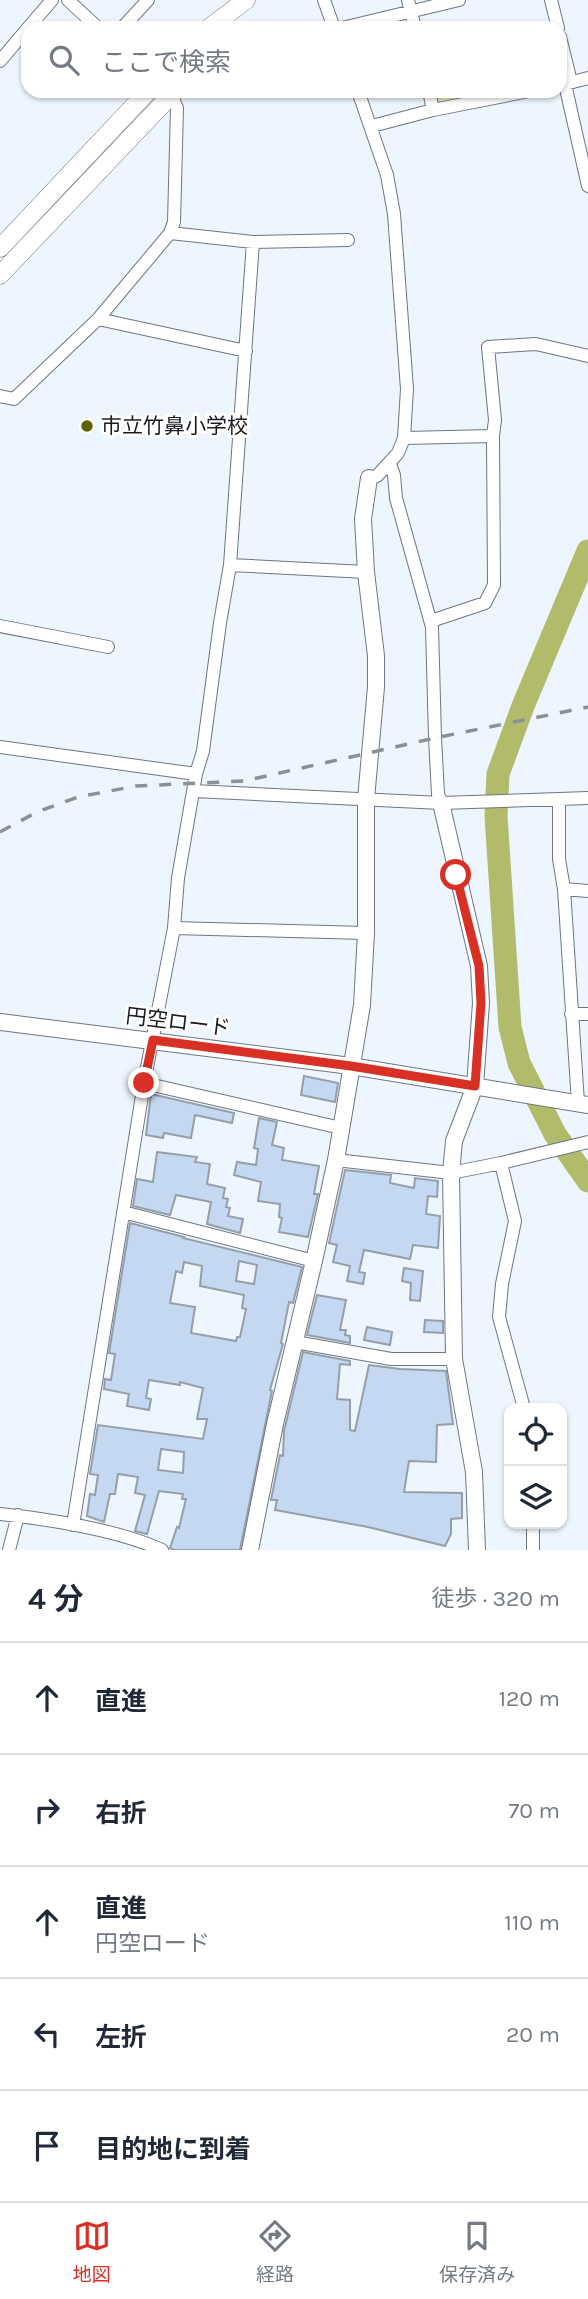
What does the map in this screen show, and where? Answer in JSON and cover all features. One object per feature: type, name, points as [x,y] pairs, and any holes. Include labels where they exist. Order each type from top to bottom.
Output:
[{"type":"main road","points":[[218,21],[241,4]]},
{"type":"main road","points":[[236,21],[241,4]]},
{"type":"main road","points":[[0,248],[141,98]]},
{"type":"main road","points":[[0,275],[165,98]]},
{"type":"street","points":[[34,21],[52,0]]},
{"type":"street","points":[[68,0],[91,21]]},
{"type":"street","points":[[128,21],[148,0]]},
{"type":"street","points":[[324,0],[332,21]]},
{"type":"street","points":[[363,21],[409,6],[459,0]]},
{"type":"street","points":[[551,0],[556,21]]},
{"type":"street","points":[[0,61],[21,36]]},
{"type":"street","points":[[567,83],[588,78]]},
{"type":"street","points":[[567,93],[588,186]]},
{"type":"street","points":[[0,396],[14,399],[98,319],[170,233],[174,222],[177,108],[173,98]]},
{"type":"street","points":[[250,1550],[275,1424],[336,1160],[362,1005],[366,933],[366,799],[376,687],[376,656],[363,519],[369,478],[377,476],[390,464],[404,438],[407,389],[394,214],[387,175],[361,98]]},
{"type":"street","points":[[430,98],[433,110]]},
{"type":"street","points":[[372,126],[494,98]]},
{"type":"street","points":[[170,233],[253,242],[348,240]]},
{"type":"street","points":[[73,1525],[144,1083],[174,928],[178,878],[196,774],[203,751],[230,565],[253,242]]},
{"type":"street","points":[[98,319],[246,351]]},
{"type":"street","points":[[431,621],[485,603],[494,584],[495,420],[488,347],[536,344],[588,356]]},
{"type":"street","points":[[404,438],[493,436]]},
{"type":"street","points":[[390,464],[400,511],[431,621],[438,794],[479,966],[481,1003],[475,1086],[454,1141],[451,1173],[454,1359],[474,1472],[477,1550]]},
{"type":"street","points":[[230,565],[366,572]]},
{"type":"street","points":[[0,626],[108,647]]},
{"type":"street","points":[[0,747],[196,774]]},
{"type":"street","points":[[194,790],[441,803],[588,798]]},
{"type":"street","points":[[559,799],[559,859],[564,890],[571,1014],[583,1104]]},
{"type":"street","points":[[564,890],[588,891]]},
{"type":"street","points":[[174,928],[366,933]]},
{"type":"street","points":[[571,1014],[588,1014]]},
{"type":"street","name":"円空ロード","points":[[0,1022],[351,1066],[583,1104]]},
{"type":"street","points":[[144,1083],[341,1128]]},
{"type":"street","points":[[336,1160],[451,1173],[584,1143],[588,1136]]},
{"type":"street","points":[[500,1163],[515,1221],[502,1284],[499,1317],[523,1403]]},
{"type":"street","points":[[123,1212],[314,1261]]},
{"type":"street","points":[[295,1342],[391,1359],[454,1359]]},
{"type":"street","points":[[0,1514],[73,1525],[143,1541],[162,1550]]},
{"type":"street","points":[[9,1550],[18,1516]]},
{"type":"street","points":[[533,1529],[533,1550]]},
{"type":"green space","points":[[437,98],[457,98],[438,102]]},
{"type":"building","points":[[304,1076],[338,1083],[335,1102],[301,1095]]},
{"type":"building","points":[[151,1094],[234,1113],[232,1123],[195,1115],[191,1138],[164,1133],[163,1138],[146,1135]]},
{"type":"building","points":[[259,1118],[277,1122],[272,1145],[284,1148],[282,1160],[319,1166],[314,1194],[318,1194],[308,1237],[279,1232],[282,1218],[279,1217],[280,1204],[258,1201],[261,1182],[234,1175],[237,1162],[256,1165],[258,1149],[254,1148]]},
{"type":"building","points":[[157,1152],[197,1157],[195,1162],[210,1164],[207,1184],[225,1188],[223,1198],[228,1199],[228,1216],[243,1219],[240,1233],[207,1224],[211,1202],[176,1195],[170,1215],[133,1206],[137,1179],[153,1182]]},
{"type":"building","points":[[345,1170],[391,1175],[390,1183],[414,1188],[415,1178],[438,1181],[437,1197],[428,1196],[426,1214],[440,1216],[438,1248],[413,1245],[410,1259],[364,1250],[359,1272],[365,1273],[363,1284],[347,1281],[350,1266],[333,1262],[337,1245],[329,1243]]},
{"type":"building","points":[[130,1223],[302,1267],[293,1303],[289,1302],[281,1343],[283,1344],[270,1390],[272,1391],[240,1550],[170,1548],[177,1527],[179,1528],[186,1499],[182,1499],[183,1494],[159,1491],[147,1534],[135,1531],[145,1495],[135,1493],[138,1477],[118,1474],[115,1494],[110,1494],[104,1522],[87,1516],[90,1494],[95,1495],[98,1475],[90,1474],[98,1425],[203,1439],[207,1419],[197,1419],[203,1388],[180,1382],[180,1385],[149,1380],[146,1398],[151,1399],[149,1410],[127,1406],[129,1394],[104,1389],[105,1379],[111,1380],[115,1354],[109,1353]],"holes":[[[239,1261],[257,1265],[254,1284],[236,1281]],[[184,1262],[202,1266],[200,1286],[244,1295],[242,1308],[246,1309],[240,1337],[237,1337],[236,1341],[191,1333],[195,1307],[170,1303],[176,1271],[182,1273]],[[161,1449],[184,1452],[183,1473],[158,1470]]]},
{"type":"building","points":[[404,1268],[423,1271],[420,1301],[410,1300],[411,1283],[402,1281]]},
{"type":"building","points":[[317,1295],[346,1300],[340,1330],[346,1330],[345,1335],[350,1336],[350,1343],[307,1335]]},
{"type":"building","points":[[425,1320],[443,1321],[443,1333],[424,1332]]},
{"type":"building","points":[[367,1327],[392,1332],[390,1345],[364,1340]]},
{"type":"building","points":[[303,1352],[350,1361],[350,1365],[340,1364],[337,1399],[350,1400],[350,1430],[355,1431],[369,1365],[446,1371],[453,1424],[437,1425],[436,1462],[409,1461],[404,1492],[462,1493],[462,1518],[451,1519],[451,1534],[445,1546],[368,1527],[275,1510],[277,1500],[271,1500],[280,1455],[283,1456],[284,1431]]},
{"type":"waterway","points":[[588,551],[523,706],[498,774],[496,816],[510,1027],[519,1063],[555,1134],[588,1181]]},
{"type":"railway","points":[[0,832],[37,812],[78,797],[136,786],[244,781],[588,707]]},
{"type":"place","name":"市立竹鼻小学校","points":[[87,426]]},
{"type":"route","points":[[144,1083],[153,1040],[351,1066],[475,1086],[481,1003],[479,966],[456,875]]}]
